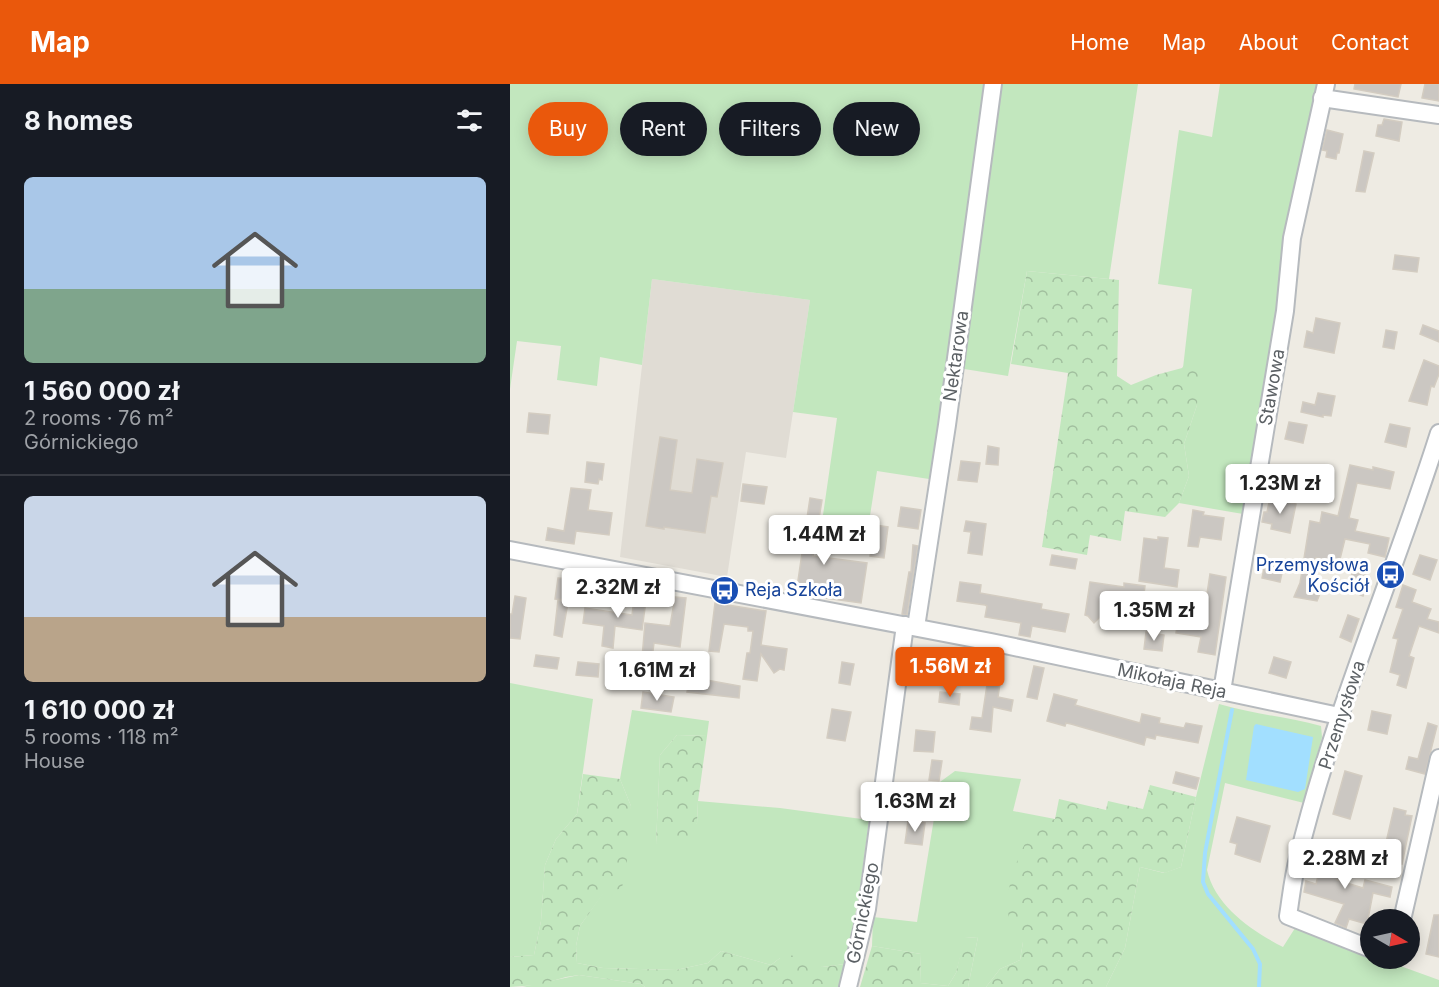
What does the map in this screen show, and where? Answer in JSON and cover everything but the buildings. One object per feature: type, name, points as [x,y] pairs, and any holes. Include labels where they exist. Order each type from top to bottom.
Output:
[{"type":"street","name":"Nektarowa","points":[[911,626],[947,425],[993,84]]},
{"type":"street","points":[[1324,91],[1439,115]]},
{"type":"street","name":"Stawowa","points":[[1222,691],[1285,311],[1292,238],[1324,91]]},
{"type":"street","name":"Przemysłowa","points":[[1360,945],[1288,916],[1298,859],[1339,716],[1439,433]]},
{"type":"street","name":"Mikołaja Reja","points":[[510,550],[911,626],[1339,716]]},
{"type":"street","name":"Górnickiego","points":[[848,987],[867,909],[911,626]]},
{"type":"street","points":[[1405,909],[1439,758]]},
{"type":"shaded area","points":[[652,279],[810,300],[786,458],[746,452],[727,577],[620,557]]},
{"type":"green space","points":[[510,84],[1138,84],[1109,279],[1027,271],[1008,376],[958,368],[942,481],[877,471],[869,522],[823,515],[837,418],[793,412],[810,300],[652,279],[642,365],[600,357],[597,386],[557,380],[561,346],[517,341],[510,389]]},
{"type":"green space","points":[[1220,84],[1324,84],[1270,382],[1243,514],[1179,503],[1189,476],[1184,444],[1197,405],[1183,368],[1192,289],[1158,284],[1179,130],[1212,137]]},
{"type":"green space","points":[[1027,271],[1119,280],[1117,376],[1131,385],[1182,368],[1189,359],[1201,361],[1197,405],[1184,444],[1189,476],[1179,503],[1165,517],[1125,511],[1121,541],[1090,535],[1087,555],[1042,547],[1068,373],[1011,364]]},
{"type":"green space","points":[[510,683],[593,699],[577,814],[556,839],[545,865],[541,921],[534,955],[510,957]]},
{"type":"green space","points":[[1219,704],[1321,726],[1322,737],[1304,803],[1225,783],[1207,870],[1211,883],[1226,906],[1236,916],[1283,947],[1297,925],[1360,950],[1360,969],[1409,969],[1439,980],[1439,987],[1106,987],[1125,948],[1140,867],[1164,873],[1181,867]]},
{"type":"green space","points":[[632,710],[709,721],[707,736],[677,735],[660,755],[656,844],[697,823],[698,801],[780,808],[869,820],[859,896],[845,964],[822,967],[780,958],[771,965],[721,951],[708,963],[676,970],[603,968],[577,963],[576,946],[580,926],[603,893],[631,806],[620,779]]},
{"type":"green space","points":[[677,735],[707,736],[697,823],[685,841],[656,844],[660,755]]},
{"type":"green space","points":[[955,771],[1021,779],[1013,811],[1055,819],[1020,960],[1000,969],[986,987],[968,987],[978,937],[965,938],[956,973],[948,986],[920,983],[921,954],[872,946],[873,917],[917,922],[940,782]]},
{"type":"green space","points":[[583,774],[620,779],[631,806],[627,860],[622,888],[603,894],[580,926],[576,946],[577,963],[603,968],[676,970],[708,963],[721,951],[771,965],[780,958],[804,953],[822,967],[845,964],[839,987],[645,987],[641,984],[579,975],[538,985],[510,987],[510,957],[534,955],[541,921],[545,865],[556,839],[577,814]]},
{"type":"green space","points":[[1150,785],[1196,797],[1181,867],[1165,873],[1140,867],[1125,948],[1106,987],[986,987],[1000,969],[1020,960],[1023,942],[1014,930],[1009,916],[1008,901],[1014,870],[1033,828],[1055,819],[1059,799],[1106,810],[1108,801],[1143,809]]},
{"type":"green space","points":[[978,937],[968,987],[860,987],[872,946],[921,954],[920,983],[948,986],[956,973],[964,938]]},
{"type":"green space","points":[[579,975],[641,984],[645,987],[522,987]]},
{"type":"water","points":[[1256,724],[1313,737],[1305,789],[1298,792],[1246,780]]},
{"type":"waterway","points":[[1232,710],[1205,853],[1203,882],[1208,894],[1253,949],[1260,964],[1259,987]]},
{"type":"place","name":"Przemysłowa Kościół","points":[[1390,575]]},
{"type":"place","name":"Reja Szkoła","points":[[724,590]]}]
